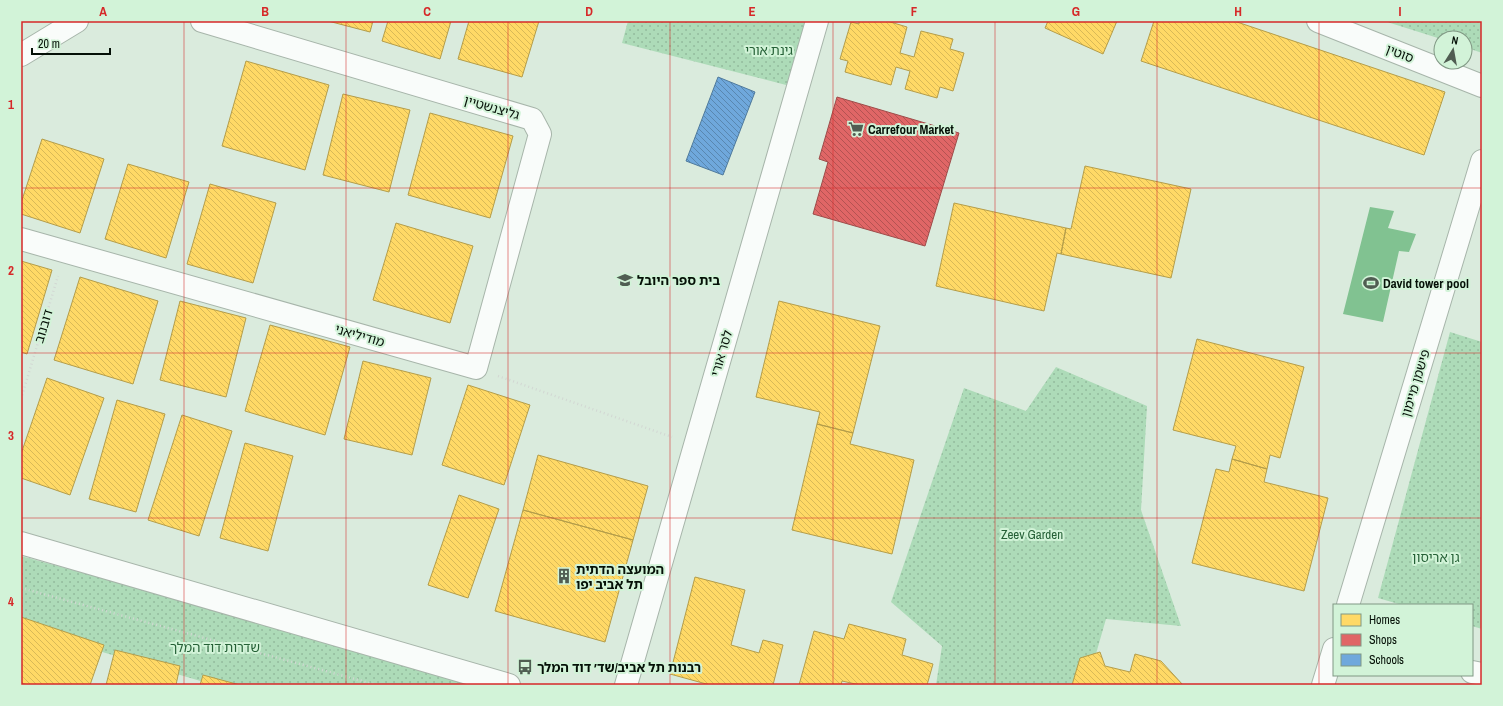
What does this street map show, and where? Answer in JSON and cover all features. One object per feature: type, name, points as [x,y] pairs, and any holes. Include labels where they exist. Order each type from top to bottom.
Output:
[{"type":"street","points":[[21,55],[77,21]]},
{"type":"street","name":"גליצנשטיין","points":[[202,21],[532,119],[540,134],[476,368]]},
{"type":"street","name":"לסר אורי","points":[[626,685],[817,21]]},
{"type":"street","name":"סוטין","points":[[1318,21],[1482,86]]},
{"type":"street","name":"פישמן מיימון","points":[[1348,604],[1482,161]]},
{"type":"street","name":"מודיליאני","points":[[21,239],[476,368]]},
{"type":"street","points":[[21,543],[509,685]]},
{"type":"street","points":[[1322,685],[1333,653]]},
{"type":"path","name":"דובנוב","points":[[21,399],[66,252]]},
{"type":"path","points":[[476,368],[695,445]]},
{"type":"path","points":[[21,588],[377,685]]},
{"type":"green space","name":"גינת אורי","points":[[628,21],[809,21],[790,86],[622,43]]},
{"type":"green space","points":[[1384,21],[1482,21],[1482,53],[1473,50],[1473,30],[1433,30],[1433,36]]},
{"type":"green space","name":"גן אריסון","points":[[1450,332],[1482,342],[1482,629],[1473,626],[1473,604],[1399,604],[1378,598]]},
{"type":"green space","name":"Zeev Garden","points":[[1056,367],[1147,406],[1141,510],[1181,626],[1106,619],[1087,685],[936,685],[942,646],[891,602],[964,388],[1026,411]]},
{"type":"green space","name":"שדרות דוד המלך","points":[[21,556],[491,685],[214,685],[21,628]]},
{"type":"shaded area","name":"David tower pool","points":[[1370,207],[1394,211],[1388,228],[1416,234],[1409,252],[1399,251],[1383,322],[1343,314]]},
{"type":"building: Homes","points":[[328,21],[373,21],[370,32]]},
{"type":"building: Homes","points":[[388,21],[451,21],[440,59],[382,41]]},
{"type":"building: Homes","points":[[469,21],[539,21],[522,77],[458,59]]},
{"type":"building: Homes","points":[[859,21],[887,21],[907,27],[900,53],[914,57],[921,31],[953,39],[950,49],[964,53],[953,91],[940,87],[937,98],[905,89],[910,71],[896,67],[891,85],[845,72],[848,61],[840,59],[851,22],[859,24]]},
{"type":"building: Homes","points":[[1048,21],[1117,21],[1103,54],[1045,28]]},
{"type":"building: Homes","points":[[1154,21],[1234,21],[1445,92],[1424,155],[1141,61]]},
{"type":"building: Homes","points":[[246,61],[329,85],[305,170],[222,146]]},
{"type":"building: Homes","points":[[343,94],[410,110],[389,192],[323,175]]},
{"type":"building: Homes","points":[[430,113],[513,136],[490,218],[408,195]]},
{"type":"building: Homes","points":[[42,139],[104,159],[80,233],[21,214],[21,203]]},
{"type":"building: Homes","points":[[128,164],[189,182],[166,258],[105,239]]},
{"type":"building: Homes","points":[[1085,166],[1191,189],[1171,278],[1061,254],[1066,228],[1071,229]]},
{"type":"building: Homes","points":[[210,184],[276,203],[253,283],[187,264]]},
{"type":"building: Homes","points":[[954,203],[1066,228],[1061,254],[1057,253],[1044,311],[936,286]]},
{"type":"building: Homes","points":[[396,223],[473,246],[450,323],[373,300]]},
{"type":"building: Homes","points":[[21,261],[52,270],[27,354],[21,352]]},
{"type":"building: Homes","points":[[80,277],[158,301],[133,384],[54,360]]},
{"type":"building: Homes","points":[[180,301],[246,318],[226,397],[160,380]]},
{"type":"building: Homes","points":[[779,301],[880,326],[853,433],[817,424],[820,412],[756,397]]},
{"type":"building: Homes","points":[[270,325],[350,347],[325,435],[245,411]]},
{"type":"building: Homes","points":[[1197,339],[1304,367],[1280,458],[1270,455],[1267,469],[1232,459],[1236,446],[1173,430]]},
{"type":"building: Homes","points":[[363,361],[431,378],[412,455],[344,439]]},
{"type":"building: Homes","points":[[47,378],[104,398],[70,495],[21,478],[21,454]]},
{"type":"building: Homes","points":[[468,385],[530,405],[504,485],[442,465]]},
{"type":"building: Homes","points":[[117,400],[165,414],[136,512],[89,499]]},
{"type":"building: Homes","points":[[182,415],[232,431],[199,536],[148,520]]},
{"type":"building: Homes","points":[[817,424],[853,433],[850,444],[914,460],[892,554],[792,530]]},
{"type":"building: Homes","points":[[245,443],[293,456],[268,551],[220,538]]},
{"type":"building: Homes","points":[[538,455],[648,486],[633,540],[523,510]]},
{"type":"building: Homes","points":[[1232,459],[1267,469],[1264,482],[1328,498],[1304,591],[1192,563],[1216,469],[1229,472]]},
{"type":"building: Homes","points":[[459,495],[499,509],[468,598],[428,585]]},
{"type":"building: Homes","name":"המועצה הדתית תל אביב יפו","points":[[523,510],[633,540],[605,642],[495,611]]},
{"type":"building: Homes","points":[[695,577],[745,590],[731,645],[759,653],[763,640],[783,645],[773,685],[710,685],[670,674]]},
{"type":"building: Homes","points":[[21,617],[104,645],[90,685],[28,685],[21,683]]},
{"type":"building: Homes","points":[[849,624],[906,639],[902,655],[933,664],[927,685],[860,685],[842,681],[841,685],[799,685],[814,631],[844,639]]},
{"type":"building: Homes","points":[[115,650],[180,666],[176,685],[106,685]]},
{"type":"building: Homes","points":[[1100,652],[1105,666],[1130,672],[1135,654],[1161,661],[1183,685],[1072,685],[1080,658]]},
{"type":"building: Homes","points":[[203,675],[240,685],[200,685]]},
{"type":"building: Shops","points":[[837,97],[959,133],[925,246],[813,214],[828,162],[819,159]]},
{"type":"building: Schools","points":[[718,77],[755,92],[723,175],[686,161]]},
{"type":"place","name":"Carrefour Market","points":[[856,129]]},
{"type":"place","name":"בית ספר היובל","points":[[625,280]]},
{"type":"place","name":"David tower pool","points":[[1371,283]]},
{"type":"place","name":"המועצה הדתית תל אביב יפו","points":[[564,576]]},
{"type":"place","name":"רבנות תל אביב/שד׳ דוד המלך","points":[[525,667]]}]
